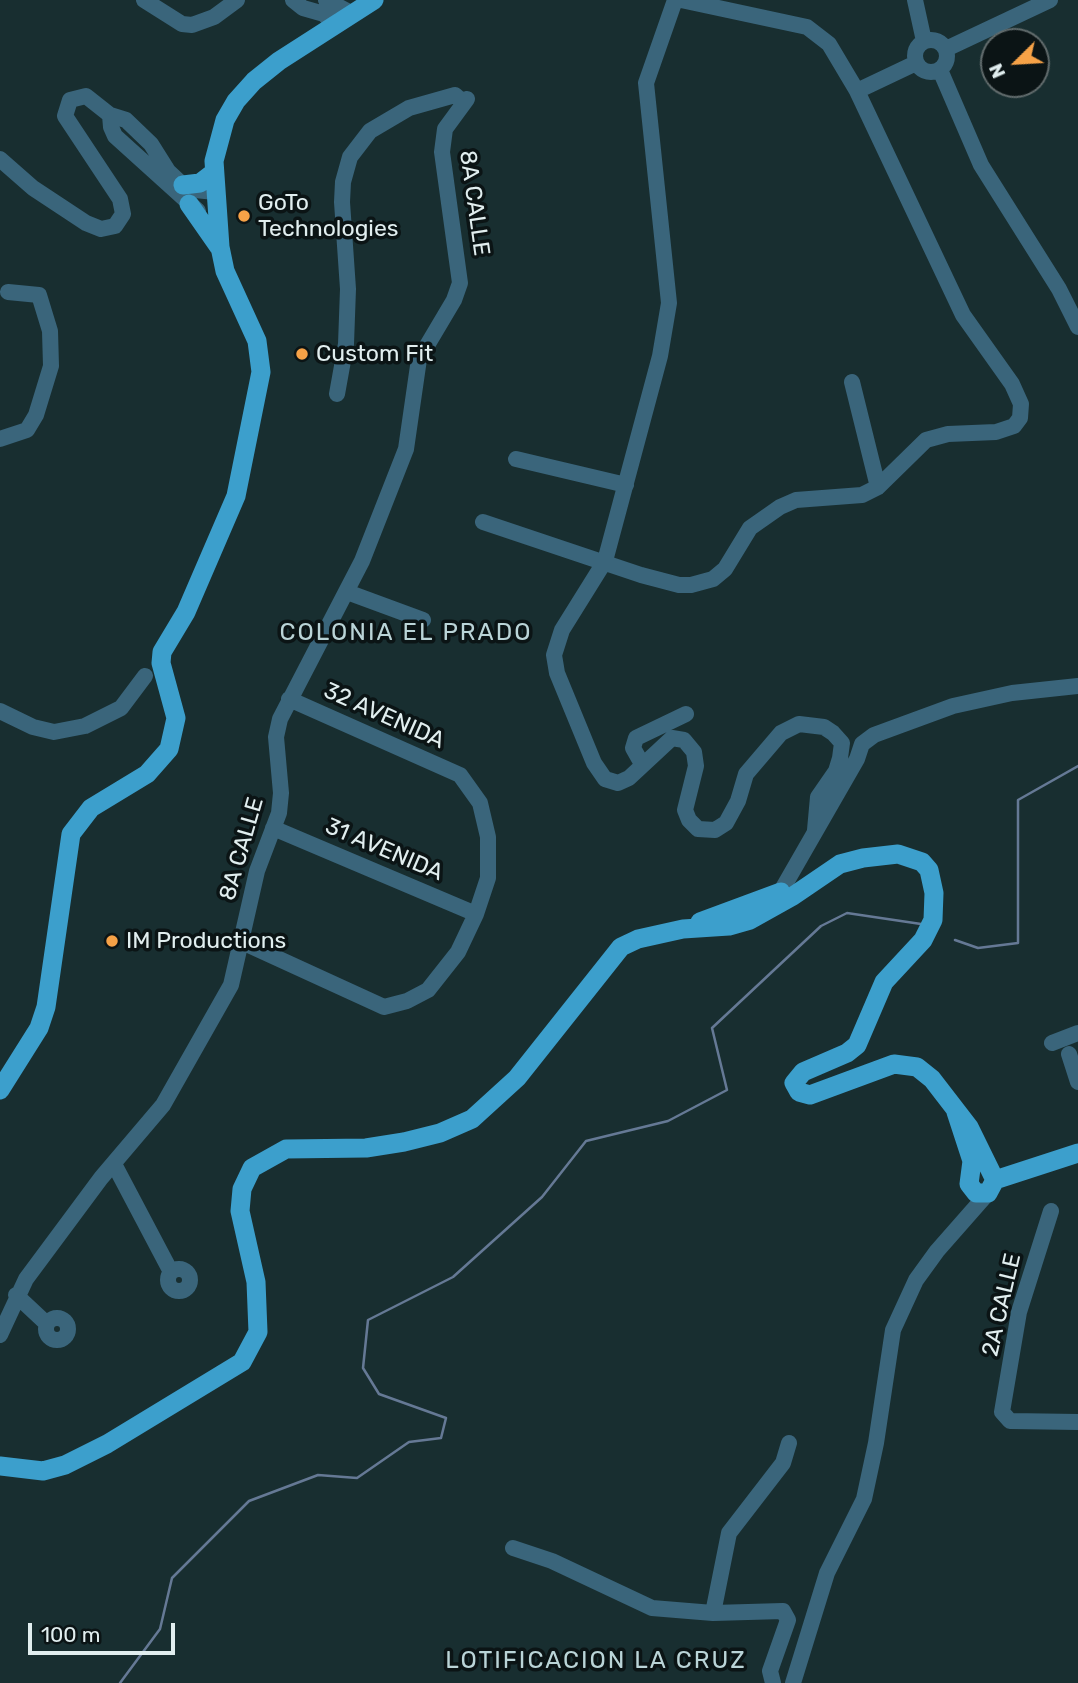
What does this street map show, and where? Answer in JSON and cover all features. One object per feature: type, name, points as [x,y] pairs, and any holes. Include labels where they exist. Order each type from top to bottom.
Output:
[{"type":"main road","points":[[0,1090],[39,1028],[46,1007],[71,834],[90,808],[148,774],[169,749],[176,718],[161,663],[162,652],[186,612],[236,496],[258,392],[260,358],[252,328],[225,271],[214,183],[215,149],[225,120],[236,101],[279,61],[374,0]]},
{"type":"main road","points":[[183,185],[214,183]]},
{"type":"main road","points":[[189,204],[220,247]]},
{"type":"main road","points":[[0,1466],[43,1471],[65,1465],[130,1431],[242,1362],[258,1332],[259,1306],[240,1200],[246,1177],[261,1161],[286,1149],[366,1148],[414,1140],[440,1133],[472,1119],[517,1078],[621,947],[638,939],[762,909],[840,864],[863,858],[898,855],[913,857],[929,870],[934,908],[923,940],[884,982],[857,1045],[847,1053],[803,1072],[795,1079],[795,1089],[810,1095],[902,1062],[925,1072],[969,1127],[983,1181],[1078,1153]]},
{"type":"main road","points":[[762,909],[780,893],[809,883]]},
{"type":"street","points":[[144,0],[182,24],[192,24],[214,16],[237,0]]},
{"type":"street","points":[[293,0],[303,8],[324,14],[335,25]]},
{"type":"street","points":[[326,0],[353,14]]},
{"type":"street","points":[[675,0],[646,83],[669,303],[660,356],[605,561],[562,630],[554,655],[557,673],[594,763],[605,779],[618,783],[629,778],[671,738],[684,740],[694,752],[696,766],[685,810],[689,820],[698,829],[715,830],[726,823],[738,801],[746,774],[781,733],[799,724],[824,727],[843,746],[836,771],[818,797],[815,830]]},
{"type":"street","points":[[483,522],[664,582],[679,585],[702,582],[713,579],[725,569],[750,528],[780,507],[796,500],[845,498],[878,487],[926,440],[948,434],[996,432],[1014,426],[1022,409],[1012,384],[963,315],[857,91],[829,44],[815,31],[681,0]]},
{"type":"street","points":[[915,0],[924,41]]},
{"type":"street","points":[[946,50],[1050,0]]},
{"type":"street","points":[[934,40],[946,50],[947,59],[940,71],[926,72],[916,63],[915,52],[924,41],[934,40]]},
{"type":"street","points":[[857,91],[916,63]]},
{"type":"street","points":[[940,71],[981,165],[1059,289],[1078,327]]},
{"type":"street","name":"8A CALLE","points":[[0,1335],[16,1295],[101,1178],[163,1105],[231,985],[257,870],[273,828],[281,793],[276,737],[289,699],[346,592],[406,449],[419,359],[454,300],[460,283],[442,152],[445,129],[466,101],[455,95],[409,108],[370,131],[350,158],[343,182],[342,202],[348,289],[346,344],[337,394]]},
{"type":"street","points":[[0,159],[33,188],[86,223],[109,229],[121,221],[123,206],[116,190],[67,121],[65,110],[75,97],[86,96],[110,115],[122,117],[148,141],[169,171],[183,185]]},
{"type":"street","points":[[110,115],[112,132],[189,204],[218,226]]},
{"type":"street","points":[[136,154],[148,141]]},
{"type":"street","points":[[0,439],[27,430],[40,404],[51,366],[50,331],[39,295],[8,292]]},
{"type":"street","points":[[852,382],[878,487]]},
{"type":"street","points":[[516,459],[626,485]]},
{"type":"street","points":[[346,592],[423,620]]},
{"type":"street","points":[[0,711],[54,732],[85,726],[121,708],[145,676]]},
{"type":"street","points":[[780,893],[857,759],[862,744],[884,732],[953,706],[1012,693],[1078,686]]},
{"type":"street","name":"32 AVENIDA","points":[[289,699],[460,775],[480,803],[488,838],[488,878],[476,914]]},
{"type":"street","points":[[642,764],[633,748],[636,738],[686,714]]},
{"type":"street","name":"31 AVENIDA","points":[[273,828],[476,914]]},
{"type":"street","points":[[242,942],[384,1007],[407,1001],[428,990],[458,952],[476,914]]},
{"type":"street","points":[[1052,1043],[1078,1033]]},
{"type":"street","points":[[1069,1054],[1078,1082]]},
{"type":"street","points":[[114,1164],[171,1272]]},
{"type":"street","points":[[793,1683],[827,1573],[863,1499],[876,1443],[893,1330],[916,1280],[956,1230],[983,1181]]},
{"type":"street","name":"2A CALLE","points":[[1051,1211],[1019,1312],[1002,1412],[1010,1422],[1078,1422]]},
{"type":"street","points":[[16,1295],[47,1324]]},
{"type":"street","points":[[713,1613],[729,1533],[783,1463],[789,1443]]},
{"type":"street","points":[[513,1548],[552,1561],[652,1608],[713,1613],[782,1610],[788,1621],[770,1671],[772,1683]]},
{"type":"waterway","points":[[955,940],[978,948],[1018,943],[1018,800],[1078,766]]},
{"type":"waterway","points":[[120,1683],[160,1629],[172,1578],[249,1501],[318,1475],[357,1478],[409,1442],[441,1438],[446,1418],[379,1394],[363,1368],[368,1320],[453,1277],[542,1197],[586,1141],[668,1121],[727,1090],[712,1028],[821,926],[847,913],[921,924]]},
{"type":"place","name":"GoTo Technologies","points":[[244,216]]},
{"type":"place","name":"Custom Fit","points":[[302,354]]},
{"type":"place","name":"IM Productions","points":[[112,941]]},
{"type":"district","name":"COLONIA EL PRADO","points":[[406,633]]},
{"type":"district","name":"LOTIFICACION LA CRUZ","points":[[596,1661]]}]
